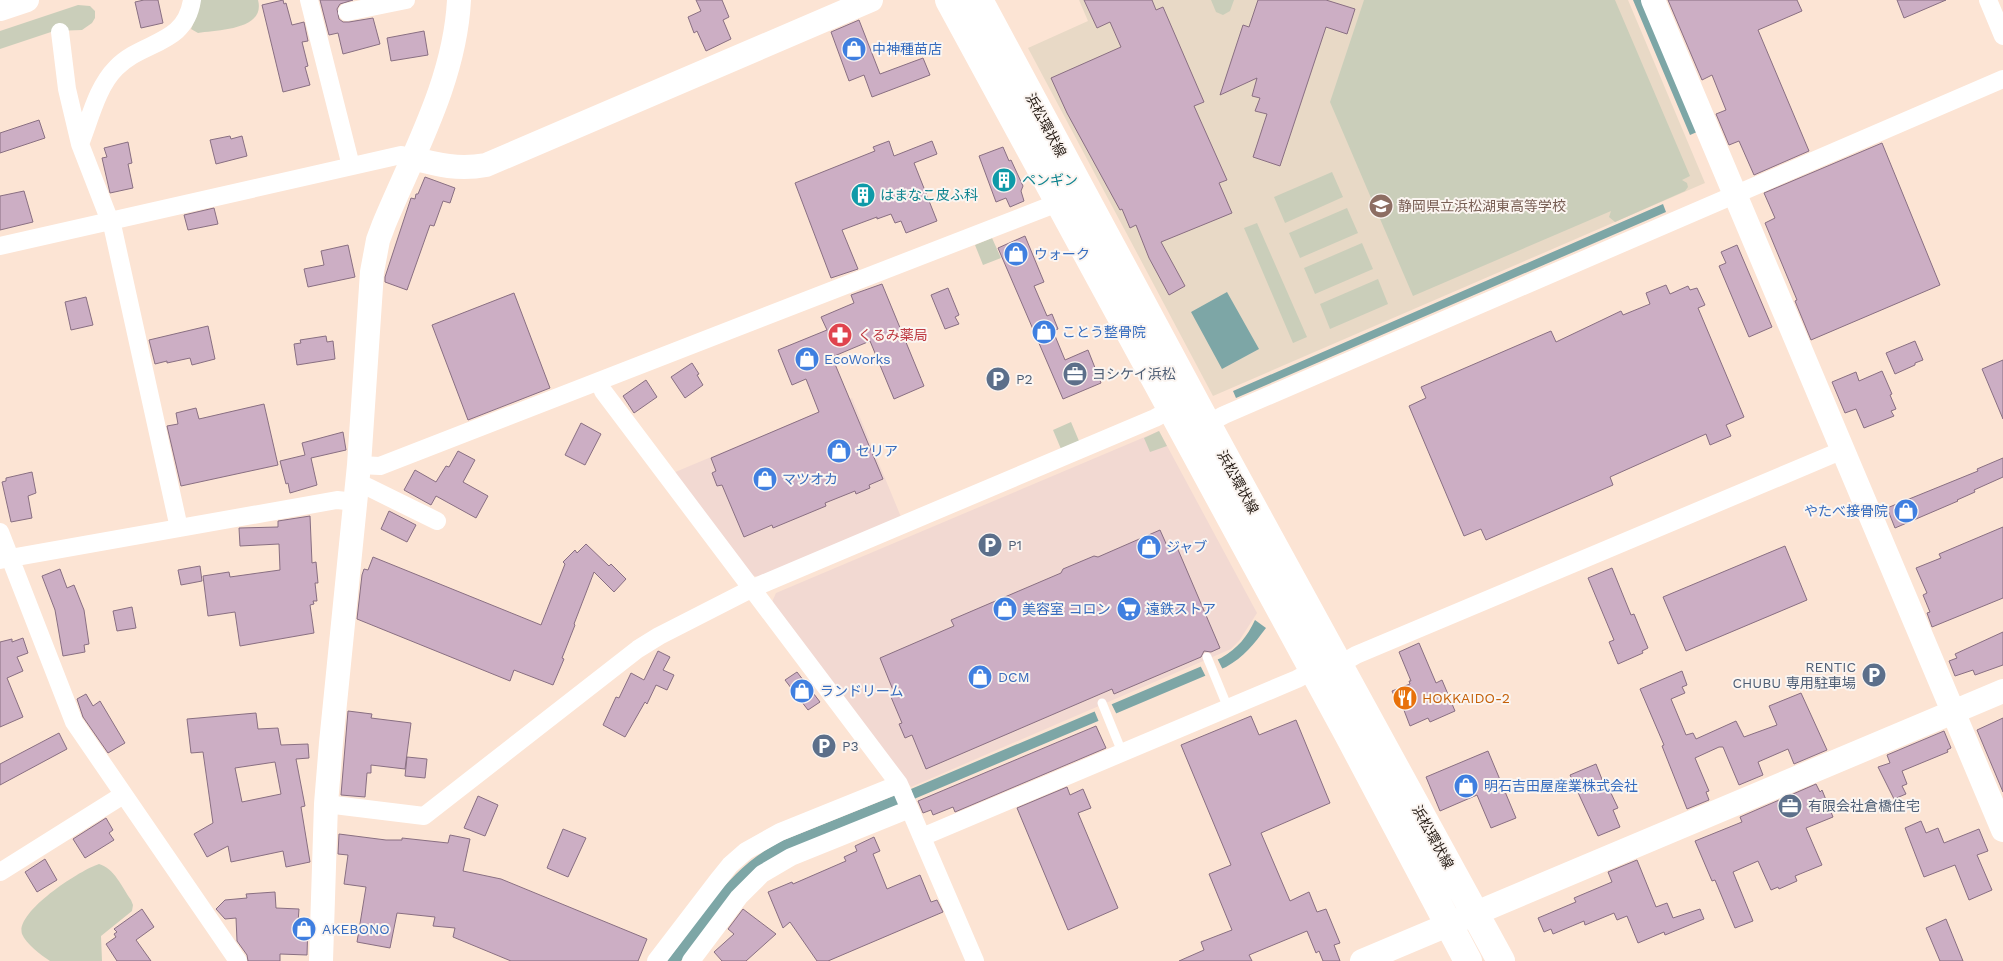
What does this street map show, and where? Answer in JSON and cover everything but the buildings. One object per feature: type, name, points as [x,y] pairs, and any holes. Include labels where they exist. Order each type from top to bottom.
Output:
[{"type":"main road","name":"浜松環状線","points":[[949,0],[1172,409],[1476,913],[1502,961]]},
{"type":"main road","name":"浜松環状線","points":[[979,0],[1206,424],[1326,667],[1448,925],[1468,961]]},
{"type":"street","points":[[0,9],[27,0]]},
{"type":"street","points":[[80,144],[108,77],[124,60],[171,36],[179,29],[190,12],[192,0]]},
{"type":"street","points":[[309,0],[351,166]]},
{"type":"street","points":[[347,12],[406,0]]},
{"type":"street","points":[[320,961],[326,804],[357,484],[374,255],[381,232],[446,77],[456,28],[459,0]]},
{"type":"street","points":[[0,246],[401,154],[452,168],[486,165],[871,0]]},
{"type":"street","points":[[1653,0],[2003,830]]},
{"type":"street","points":[[1988,0],[2003,36]]},
{"type":"street","points":[[60,32],[67,89],[80,144],[110,221],[179,528]]},
{"type":"street","points":[[1206,424],[1734,193],[2003,79]]},
{"type":"street","points":[[5,559],[337,500],[380,466],[1060,202]]},
{"type":"street","points":[[599,381],[603,391],[899,784],[975,961]]},
{"type":"street","points":[[326,804],[424,816],[648,642],[753,588],[1155,418],[1172,409]]},
{"type":"street","points":[[922,837],[1843,450]]},
{"type":"street","points":[[357,484],[368,487],[437,522]]},
{"type":"street","points":[[0,532],[5,559],[74,722],[238,961]]},
{"type":"street","points":[[1362,961],[2003,691]]},
{"type":"street","points":[[656,961],[730,865],[746,852],[780,832],[899,784]]},
{"type":"street","points":[[0,872],[123,795]]},
{"type":"street","points":[[691,961],[739,898],[762,874],[792,857],[910,809]]},
{"type":"lane","points":[[1208,659],[1228,708]]},
{"type":"lane","points":[[1102,705],[1122,752]]},
{"type":"shaded area","name":"静岡県立浜松湖東高等学校","points":[[1079,0],[1628,0],[1705,183],[1213,396],[1028,48],[1088,21]]},
{"type":"shaded area","points":[[852,398],[901,517],[759,577],[751,575],[673,473]]},
{"type":"shaded area","points":[[1159,431],[1257,613],[1239,641],[1231,649],[911,787],[772,602],[776,593]]},
{"type":"green space","points":[[200,0],[258,0],[259,10],[248,23],[238,27],[198,33],[191,29]]},
{"type":"green space","points":[[1211,0],[1234,0],[1230,11],[1223,15],[1216,12]]},
{"type":"green space","points":[[1364,0],[1615,0],[1690,176],[1682,180],[1687,183],[1688,187],[1685,191],[1615,222],[1609,217],[1611,211],[1413,296],[1330,102]]},
{"type":"green space","points":[[78,5],[90,6],[95,11],[95,18],[92,23],[82,30],[54,31],[0,49],[0,31]]},
{"type":"green space","points":[[1332,172],[1343,197],[1285,223],[1274,197]]},
{"type":"green space","points":[[1347,208],[1358,233],[1300,258],[1289,233]]},
{"type":"green space","points":[[1257,223],[1307,337],[1293,343],[1244,228]]},
{"type":"green space","points":[[992,238],[1001,258],[983,265],[975,245]]},
{"type":"green space","points":[[1362,243],[1373,269],[1315,294],[1304,268]]},
{"type":"green space","points":[[1378,279],[1388,304],[1330,329],[1320,304]]},
{"type":"green space","points":[[1071,422],[1079,441],[1061,449],[1053,430]]},
{"type":"green space","points":[[1159,431],[1167,446],[1150,452],[1144,438]]},
{"type":"green space","points":[[99,864],[109,869],[117,879],[131,900],[133,905],[132,911],[101,936],[102,961],[50,961],[27,942],[22,934],[23,925],[28,915],[38,904],[64,883]]},
{"type":"water","points":[[1633,0],[1641,0],[1697,132],[1690,135]]},
{"type":"water","points":[[1663,204],[1666,212],[1236,398],[1233,391]]},
{"type":"water","points":[[1227,292],[1259,349],[1222,369],[1191,312]]},
{"type":"water","points":[[1255,620],[1266,628],[1253,645],[1226,667],[914,799],[911,789],[1221,658],[1241,642]]},
{"type":"water","points":[[896,795],[900,805],[789,850],[758,867],[733,892],[681,961],[667,961],[705,909],[733,877],[765,850],[784,840]]},
{"type":"pier","points":[[1217,658],[1223,670],[1206,677],[1200,665]]},
{"type":"pier","points":[[1111,703],[1117,715],[1099,722],[1094,710]]},
{"type":"place","name":"中神種苗店","points":[[854,49]]},
{"type":"place","name":"ペンギン","points":[[1004,180]]},
{"type":"place","name":"はまなこ皮ふ科","points":[[863,195]]},
{"type":"place","name":"静岡県立浜松湖東高等学校","points":[[1381,206]]},
{"type":"place","name":"ウォーク","points":[[1016,254]]},
{"type":"place","name":"ことう整骨院","points":[[1044,332]]},
{"type":"place","name":"くるみ薬局","points":[[840,335]]},
{"type":"place","name":"EcoWorks","points":[[807,359]]},
{"type":"place","name":"ヨシケイ浜松","points":[[1075,374]]},
{"type":"place","name":"P2","points":[[998,379]]},
{"type":"place","name":"セリア","points":[[839,451]]},
{"type":"place","name":"マツオカ","points":[[765,479]]},
{"type":"place","name":"やたべ接骨院","points":[[1906,511]]},
{"type":"place","name":"P1","points":[[990,545]]},
{"type":"place","name":"ジャブ","points":[[1149,547]]},
{"type":"place","name":"美容室 コロン","points":[[1005,609]]},
{"type":"place","name":"遠鉄ストア","points":[[1129,609]]},
{"type":"place","name":"RENTIC CHUBU 専用駐車場","points":[[1874,675]]},
{"type":"place","name":"DCM","points":[[980,677]]},
{"type":"place","name":"ランドリーム","points":[[802,691]]},
{"type":"place","name":"HOKKAIDO-2","points":[[1405,698]]},
{"type":"place","name":"P3","points":[[824,746]]},
{"type":"place","name":"明石吉田屋産業株式会社","points":[[1466,786]]},
{"type":"place","name":"有限会社倉橋住宅","points":[[1790,806]]},
{"type":"place","name":"AKEBONO","points":[[304,929]]}]
